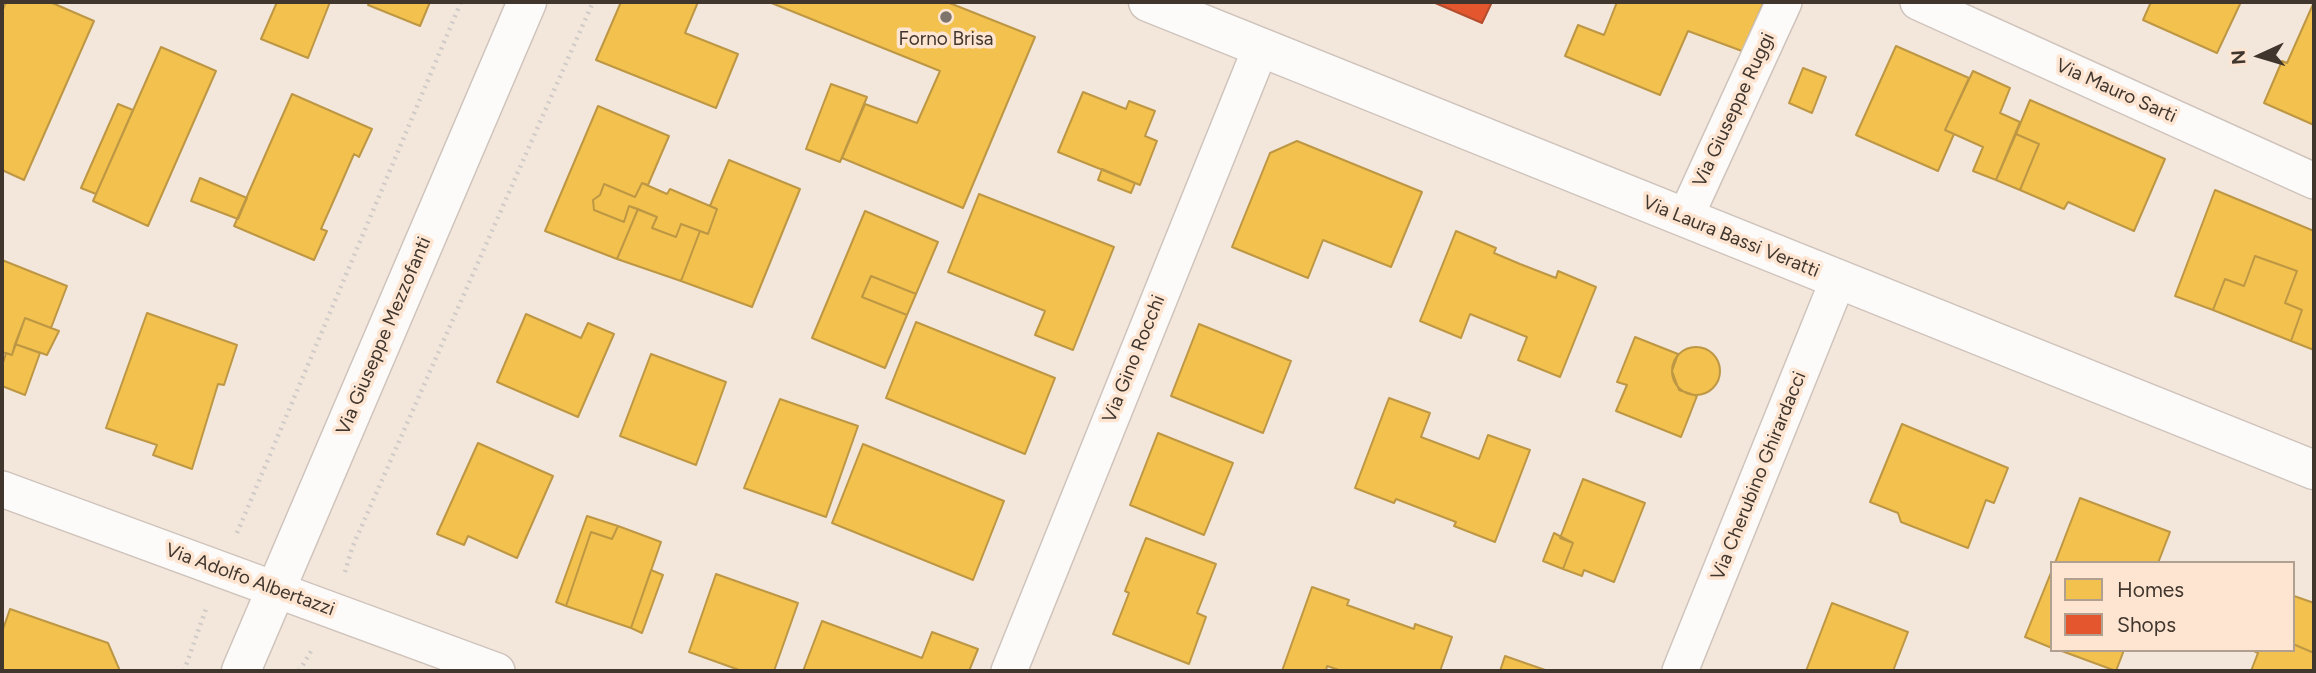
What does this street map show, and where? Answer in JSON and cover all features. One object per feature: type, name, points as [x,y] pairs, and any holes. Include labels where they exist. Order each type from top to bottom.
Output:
[{"type":"street","name":"Via Giuseppe Mezzofanti","points":[[241,671],[527,2]]},
{"type":"street","name":"Via Laura Bassi Veratti","points":[[1148,2],[2314,470]]},
{"type":"street","name":"Via Giuseppe Ruggi","points":[[1685,218],[1784,2]]},
{"type":"street","name":"Via Mauro Sarti","points":[[1918,2],[2314,181]]},
{"type":"street","name":"Via Gino Rocchi","points":[[1009,671],[1261,47]]},
{"type":"street","name":"Via Cherubino Ghirardacci","points":[[1680,671],[1838,280]]},
{"type":"street","name":"Via Adolfo Albertazzi","points":[[2,489],[497,671]]},
{"type":"path","points":[[234,540],[461,2]]},
{"type":"path","points":[[347,568],[352,548],[593,2]]},
{"type":"path","points":[[184,671],[207,606]]},
{"type":"path","points":[[299,671],[313,648]]},
{"type":"building: Homes","points":[[6,2],[50,2],[94,21],[24,180],[2,170],[2,12]]},
{"type":"building: Homes","points":[[277,2],[330,2],[308,58],[261,39]]},
{"type":"building: Homes","points":[[370,2],[430,2],[420,26],[368,5]]},
{"type":"building: Homes","points":[[621,2],[698,2],[685,33],[738,54],[716,108],[596,60]]},
{"type":"building: Homes","points":[[769,2],[947,2],[1035,37],[963,208],[842,158],[865,104],[917,123],[940,71]]},
{"type":"building: Homes","points":[[1617,2],[1764,2],[1742,51],[1688,31],[1660,95],[1565,56],[1578,25],[1604,35]]},
{"type":"building: Homes","points":[[2151,2],[2241,2],[2217,53],[2143,20]]},
{"type":"building: Homes","points":[[2314,2],[2314,125],[2264,103],[2282,61],[2287,63]]},
{"type":"building: Homes","points":[[1896,46],[1969,78],[1945,130],[1954,134],[1938,171],[1856,135]]},
{"type":"building: Homes","points":[[161,47],[216,71],[148,226],[93,201]]},
{"type":"building: Homes","points":[[1803,68],[1826,77],[1812,113],[1789,103]]},
{"type":"building: Homes","points":[[1973,71],[2010,88],[2000,113],[2020,122],[1996,180],[1973,171],[1983,147],[1945,130]]},
{"type":"building: Homes","points":[[831,84],[867,97],[840,162],[806,149]]},
{"type":"building: Homes","points":[[1083,92],[1126,109],[1129,101],[1155,111],[1145,136],[1157,141],[1140,185],[1058,152]]},
{"type":"building: Homes","points":[[292,94],[372,129],[359,157],[354,154],[321,229],[327,231],[314,260],[234,226]]},
{"type":"building: Homes","points":[[2030,100],[2165,159],[2134,231],[2068,202],[2064,209],[2020,190],[2039,144],[2016,134]]},
{"type":"building: Homes","points":[[118,104],[133,110],[96,194],[81,188]]},
{"type":"building: Homes","points":[[598,106],[669,136],[648,185],[642,183],[635,197],[604,184],[600,195],[593,200],[594,210],[624,222],[629,206],[638,209],[617,259],[545,231]]},
{"type":"building: Homes","points":[[2016,134],[2039,144],[2020,190],[1996,180]]},
{"type":"building: Homes","points":[[1297,141],[1422,192],[1391,267],[1323,240],[1308,278],[1232,247],[1270,153]]},
{"type":"building: Homes","points":[[729,160],[800,189],[752,307],[681,281],[700,231],[708,234],[717,209],[710,206]]},
{"type":"building: Homes","points":[[1102,169],[1135,183],[1131,193],[1098,180]]},
{"type":"building: Homes","points":[[200,178],[247,198],[238,219],[191,201]]},
{"type":"building: Homes","points":[[642,183],[667,194],[670,189],[717,209],[708,234],[681,224],[676,237],[652,228],[657,217],[629,206],[624,222],[594,210],[593,200],[600,195],[604,184],[635,197]]},
{"type":"building: Homes","points":[[2215,190],[2314,231],[2314,350],[2291,341],[2302,310],[2285,303],[2297,271],[2255,256],[2244,286],[2225,279],[2213,310],[2175,296]]},
{"type":"building: Homes","points":[[979,194],[1114,247],[1073,350],[1035,335],[1045,311],[948,272]]},
{"type":"building: Homes","points":[[638,209],[657,217],[652,228],[676,237],[681,224],[700,231],[681,281],[617,259]]},
{"type":"building: Homes","points":[[865,211],[938,242],[916,294],[871,276],[862,297],[907,315],[885,368],[812,338]]},
{"type":"building: Homes","points":[[1456,231],[1496,248],[1494,253],[1520,264],[1556,278],[1558,271],[1596,287],[1560,377],[1518,360],[1527,337],[1470,314],[1461,338],[1420,321]]},
{"type":"building: Homes","points":[[2255,256],[2297,271],[2285,303],[2302,310],[2291,341],[2213,310],[2225,279],[2244,286]]},
{"type":"building: Homes","points":[[2,260],[67,286],[51,328],[25,318],[12,355],[2,352]]},
{"type":"building: Homes","points":[[871,276],[916,294],[907,315],[862,297]]},
{"type":"building: Homes","points":[[147,313],[237,345],[224,385],[218,384],[192,469],[153,455],[157,445],[106,428]]},
{"type":"building: Homes","points":[[526,314],[581,338],[588,323],[614,334],[578,417],[497,382]]},
{"type":"building: Homes","points":[[25,318],[59,331],[47,355],[15,344]]},
{"type":"building: Homes","points":[[916,322],[1055,378],[1025,454],[886,398]]},
{"type":"building: Homes","points":[[1199,324],[1291,361],[1263,433],[1171,396]]},
{"type":"building: Homes","points":[[1635,337],[1678,354],[1672,371],[1679,390],[1697,396],[1681,437],[1616,411],[1627,385],[1617,382]]},
{"type":"building: Homes","points":[[15,344],[40,353],[25,395],[2,386],[2,366],[6,353],[12,355]]},
{"type":"building: Homes","points":[[1696,347],[1713,354],[1720,371],[1713,388],[1696,395],[1679,388],[1672,371],[1679,354]]},
{"type":"building: Homes","points":[[651,354],[726,382],[696,465],[620,436]]},
{"type":"building: Homes","points":[[1389,398],[1430,413],[1421,437],[1479,459],[1488,435],[1530,450],[1495,542],[1454,526],[1456,522],[1396,499],[1394,503],[1355,488]]},
{"type":"building: Homes","points":[[780,399],[858,426],[826,517],[744,488]]},
{"type":"building: Homes","points":[[1902,424],[2008,468],[1994,503],[1986,500],[1968,548],[1901,522],[1898,513],[1870,502]]},
{"type":"building: Homes","points":[[1158,433],[1233,463],[1204,535],[1130,505]]},
{"type":"building: Homes","points":[[478,443],[553,476],[517,558],[468,536],[464,545],[437,534]]},
{"type":"building: Homes","points":[[863,444],[1004,501],[973,580],[832,523]]},
{"type":"building: Homes","points":[[1583,479],[1645,503],[1614,582],[1584,570],[1582,576],[1563,569],[1573,543],[1560,538]]},
{"type":"building: Homes","points":[[2080,498],[2170,532],[2159,561],[2056,561]]},
{"type":"building: Homes","points":[[587,516],[618,526],[612,539],[591,532],[566,606],[556,602]]},
{"type":"building: Homes","points":[[618,526],[661,542],[631,628],[566,606],[591,532],[612,539]]},
{"type":"building: Homes","points":[[1554,533],[1573,543],[1563,569],[1543,561]]},
{"type":"building: Homes","points":[[1146,538],[1216,564],[1197,613],[1206,617],[1189,664],[1113,634],[1129,593],[1125,591]]},
{"type":"building: Homes","points":[[651,570],[663,575],[642,633],[631,628]]},
{"type":"building: Homes","points":[[716,574],[798,603],[774,671],[742,671],[689,652]]},
{"type":"building: Homes","points":[[2050,575],[2050,647],[2025,637]]},
{"type":"building: Homes","points":[[1312,587],[1349,600],[1347,605],[1414,629],[1415,624],[1452,637],[1440,671],[1342,671],[1327,666],[1326,671],[1282,671]]},
{"type":"building: Homes","points":[[2295,596],[2314,603],[2314,653],[2295,645]]},
{"type":"building: Homes","points":[[1832,603],[1908,632],[1893,671],[1806,671]]},
{"type":"building: Homes","points":[[10,609],[108,643],[120,671],[2,671],[2,632]]},
{"type":"building: Homes","points":[[822,621],[922,658],[932,632],[978,649],[969,671],[803,671]]},
{"type":"building: Homes","points":[[2295,645],[2314,653],[2314,671],[2251,671],[2258,653],[2256,652],[2295,652]]},
{"type":"building: Homes","points":[[2064,652],[2123,652],[2116,671]]},
{"type":"building: Homes","points":[[1505,656],[1548,671],[1500,671]]},
{"type":"building: Shops","points":[[1433,2],[1492,2],[1482,23]]},
{"type":"place","name":"Forno Brisa","points":[[946,17]]}]
